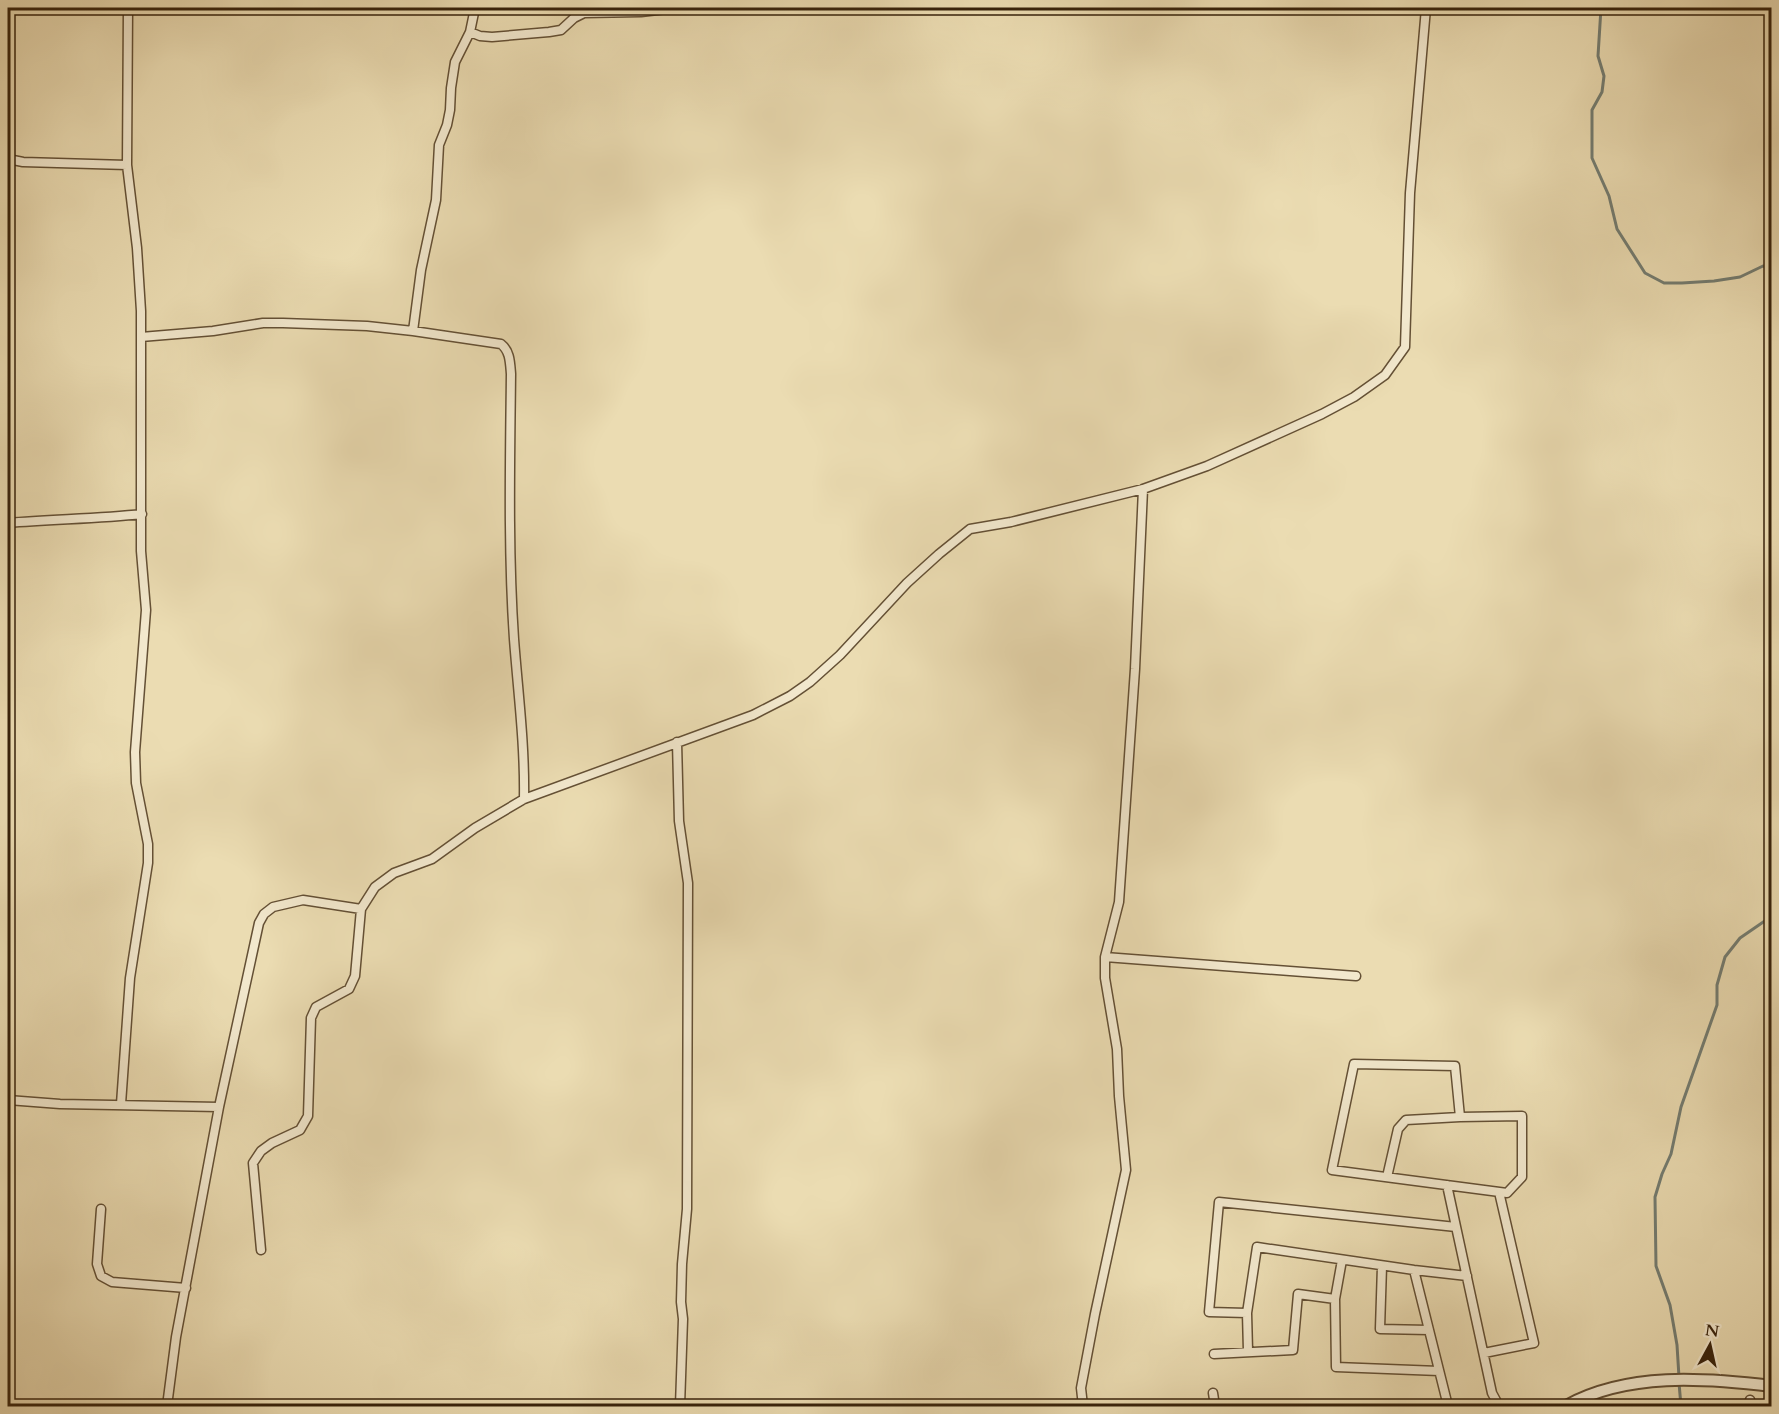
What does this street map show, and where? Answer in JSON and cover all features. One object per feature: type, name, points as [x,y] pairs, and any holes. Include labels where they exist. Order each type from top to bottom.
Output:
[{"type":"street","points":[[121,1104],[130,978],[148,863],[148,844],[136,783],[135,752],[146,610],[142,560],[141,337],[137,248],[127,165],[128,8]]},
{"type":"street","points":[[413,331],[421,270],[436,200],[439,145],[450,110],[455,62],[470,32],[475,8]]},
{"type":"street","points":[[470,32],[492,37],[549,33],[561,30],[574,18],[584,13],[641,12],[675,8]]},
{"type":"street","points":[[261,1250],[253,1163],[261,1151],[272,1143],[300,1130],[308,1116],[311,1018],[316,1007],[349,989],[355,976],[361,909],[375,887],[394,873],[432,860],[475,828],[524,799],[753,715],[790,696],[810,682],[840,655],[907,583],[970,529],[1011,522],[1143,489],[1207,466],[1322,414],[1354,397],[1385,375],[1405,347],[1410,194],[1425,8]]},
{"type":"street","points":[[8,159],[23,162],[127,165]]},
{"type":"street","points":[[141,337],[213,331],[263,323],[367,326],[501,344],[506,348],[512,374],[509,488],[511,562],[514,639],[521,711],[524,799]]},
{"type":"street","points":[[1083,1407],[1081,1388],[1126,1170],[1117,1049],[1105,978],[1105,957],[1119,902],[1135,669],[1143,489]]},
{"type":"street","points":[[8,523],[45,519],[110,518],[142,514]]},
{"type":"street","points":[[677,742],[679,821],[688,883],[687,1209],[682,1264],[680,1407]]},
{"type":"street","points":[[167,1407],[175,1344],[219,1107],[257,933],[264,914],[273,907],[303,900],[361,909]]},
{"type":"street","points":[[1105,957],[1356,976]]},
{"type":"street","points":[[1387,1177],[1398,1129],[1406,1120],[1522,1116],[1522,1177],[1507,1193],[1332,1170],[1354,1064],[1455,1066],[1460,1117]]},
{"type":"street","points":[[8,1100],[60,1104],[219,1107]]},
{"type":"street","points":[[1448,1185],[1492,1393],[1499,1407]]},
{"type":"street","points":[[1484,1353],[1534,1343],[1499,1192]]},
{"type":"street","points":[[1247,1313],[1209,1312],[1219,1202],[1456,1227]]},
{"type":"street","points":[[101,1209],[97,1264],[101,1276],[112,1282],[186,1288]]},
{"type":"street","points":[[1248,1351],[1247,1313],[1257,1247],[1467,1276]]},
{"type":"street","points":[[1342,1260],[1335,1299],[1336,1367],[1439,1371]]},
{"type":"street","points":[[1383,1266],[1380,1329],[1429,1330]]},
{"type":"street","points":[[1414,1270],[1448,1407]]},
{"type":"street","points":[[1214,1354],[1293,1350],[1298,1294],[1335,1299]]},
{"type":"street","points":[[1566,1407],[1576,1401],[1624,1385],[1689,1380],[1772,1386]]},
{"type":"street","points":[[1213,1393],[1215,1407]]},
{"type":"waterway","points":[[1601,8],[1598,56],[1604,76],[1602,92],[1592,110],[1592,158],[1609,196],[1617,229],[1645,273],[1664,283],[1682,283],[1740,277],[1763,266],[1772,268]]},
{"type":"waterway","points":[[1679,1377],[1677,1345],[1670,1305],[1656,1266],[1655,1197],[1671,1154],[1681,1107],[1717,1005],[1717,985],[1725,957],[1740,938],[1772,916]]},
{"type":"waterway","points":[[1679,1383],[1681,1406]]}]
